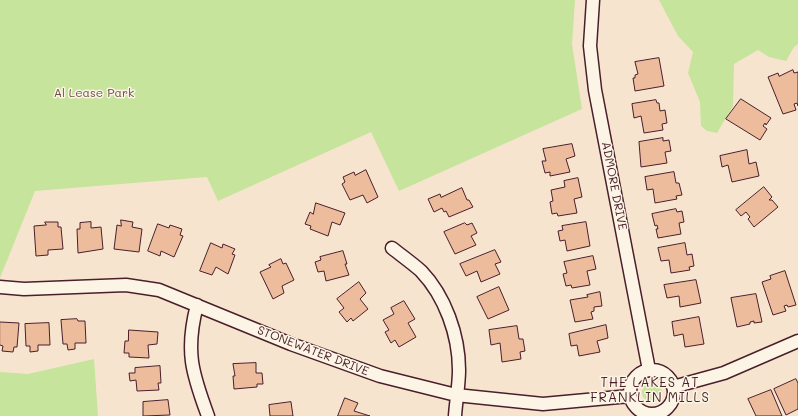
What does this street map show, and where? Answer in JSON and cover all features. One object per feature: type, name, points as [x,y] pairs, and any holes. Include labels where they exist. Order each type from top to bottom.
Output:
[{"type":"street","name":"ADMORE DRIVE","points":[[593,0],[590,46],[595,90],[649,370]]},
{"type":"street","points":[[392,248],[420,270],[432,284],[443,301],[451,322],[459,369],[456,395],[456,416]]},
{"type":"street","name":"STONEWATER DRIVE","points":[[0,287],[24,289],[126,285],[159,290],[291,344],[380,376],[456,395],[543,404],[630,396]]},
{"type":"street","points":[[197,305],[191,332],[191,363],[196,383],[208,416]]},
{"type":"street","points":[[673,387],[724,373],[798,341]]},
{"type":"street","points":[[649,370],[657,370],[665,374],[673,387],[673,396],[670,404],[656,415],[640,410],[633,404],[630,396],[630,387],[634,379],[641,372],[649,370]]},
{"type":"green space","name":"Al Lease Park","points":[[0,0],[575,0],[572,44],[582,109],[399,191],[371,132],[218,201],[207,177],[35,191],[0,278]]},
{"type":"green space","points":[[659,0],[798,0],[798,44],[794,47],[786,61],[769,57],[758,50],[734,64],[733,106],[717,133],[707,131],[701,126],[700,102],[688,73],[693,52],[678,36]]},
{"type":"green space","points":[[94,359],[98,416],[0,416],[0,372],[28,374]]},
{"type":"green space","points":[[652,382],[659,385],[662,392],[659,399],[652,402],[645,399],[642,392],[645,385]]},
{"type":"building","points":[[659,58],[664,86],[635,91],[633,78],[635,78],[635,75],[638,74],[635,62]]},
{"type":"building","points":[[793,70],[794,73],[798,72],[798,106],[797,103],[794,104],[796,110],[783,114],[768,77],[778,73],[779,76]]},
{"type":"building","points":[[741,99],[771,118],[766,125],[765,123],[763,126],[767,129],[760,140],[726,119]]},
{"type":"building","points":[[656,100],[657,103],[659,103],[660,111],[665,110],[667,123],[662,124],[663,130],[644,133],[641,116],[634,118],[632,104]]},
{"type":"building","points":[[663,138],[663,141],[669,140],[671,151],[665,152],[667,163],[641,167],[639,142]]},
{"type":"building","points":[[572,144],[575,156],[566,159],[570,172],[550,176],[550,172],[545,173],[542,161],[546,161],[543,149]]},
{"type":"building","points":[[747,150],[749,164],[756,162],[759,176],[732,182],[728,165],[722,167],[720,156]]},
{"type":"building","points":[[366,170],[378,197],[367,203],[363,195],[350,200],[342,184],[345,182],[343,177],[354,172],[355,175]]},
{"type":"building","points":[[674,172],[676,183],[679,183],[682,195],[676,196],[677,199],[655,203],[653,189],[647,190],[645,177]]},
{"type":"building","points":[[578,178],[582,197],[574,199],[577,213],[558,216],[557,213],[552,214],[550,202],[553,201],[551,190],[565,187],[564,181]]},
{"type":"building","points":[[764,187],[772,197],[769,200],[772,200],[778,207],[754,227],[748,219],[750,217],[746,212],[741,216],[736,210]]},
{"type":"building","points":[[462,188],[467,200],[469,200],[473,207],[449,217],[446,211],[444,212],[442,208],[434,212],[428,199],[440,194],[441,197]]},
{"type":"building","points":[[316,203],[345,213],[340,225],[332,222],[328,236],[310,229],[311,226],[305,224],[310,212],[313,214]]},
{"type":"building","points":[[676,209],[677,212],[682,211],[684,222],[679,223],[681,234],[658,238],[656,229],[658,229],[657,225],[655,226],[652,214]]},
{"type":"building","points":[[121,220],[133,222],[132,227],[142,229],[139,252],[114,249],[117,225],[121,226]]},
{"type":"building","points":[[45,222],[58,222],[58,227],[61,227],[63,249],[48,250],[48,255],[36,256],[34,226],[46,225]]},
{"type":"building","points":[[91,222],[91,228],[101,227],[103,249],[78,253],[77,229],[80,229],[80,223]]},
{"type":"building","points":[[586,222],[590,246],[567,251],[565,240],[560,241],[558,231],[563,230],[562,226]]},
{"type":"building","points":[[465,223],[467,225],[472,223],[477,233],[471,236],[476,245],[455,254],[444,232]]},
{"type":"building","points":[[158,224],[169,228],[170,225],[182,229],[180,235],[183,236],[174,257],[161,251],[160,256],[148,251]]},
{"type":"building","points":[[211,243],[222,248],[223,244],[235,249],[232,254],[235,255],[228,274],[216,267],[212,275],[200,271]]},
{"type":"building","points":[[685,243],[687,255],[692,254],[694,266],[689,267],[690,270],[671,273],[669,260],[661,261],[658,248]]},
{"type":"building","points":[[495,250],[501,262],[495,264],[500,274],[481,282],[477,271],[466,276],[460,264]]},
{"type":"building","points":[[343,251],[347,264],[345,264],[349,275],[326,281],[324,271],[318,272],[315,262],[321,260],[320,257]]},
{"type":"building","points":[[593,256],[596,269],[587,271],[590,285],[572,288],[571,285],[566,286],[563,274],[567,273],[564,262]]},
{"type":"building","points":[[281,259],[283,264],[286,263],[294,280],[282,286],[284,293],[273,299],[260,272],[271,267],[269,265]]},
{"type":"building","points":[[785,271],[796,305],[788,307],[787,305],[784,306],[786,311],[773,315],[762,282],[771,279],[770,276]]},
{"type":"building","points":[[696,280],[701,303],[680,307],[679,296],[667,298],[664,285]]},
{"type":"building","points":[[359,282],[366,293],[360,299],[368,309],[353,321],[351,318],[347,322],[339,312],[344,308],[337,299]]},
{"type":"building","points":[[499,287],[509,310],[488,319],[477,297]]},
{"type":"building","points":[[600,292],[602,306],[594,307],[594,311],[591,312],[593,319],[575,322],[570,300],[588,297],[587,295]]},
{"type":"building","points":[[756,294],[762,322],[754,323],[754,321],[750,322],[750,324],[737,327],[731,298]]},
{"type":"building","points":[[404,301],[415,319],[408,323],[416,337],[399,347],[395,340],[391,343],[385,332],[389,330],[383,320],[394,314],[391,308]]},
{"type":"building","points":[[699,317],[704,344],[685,347],[683,334],[674,336],[672,322]]},
{"type":"building","points":[[77,319],[78,321],[85,321],[86,343],[75,343],[75,349],[68,350],[67,344],[63,344],[61,320]]},
{"type":"building","points":[[0,322],[19,323],[17,347],[14,347],[13,352],[2,351],[3,346],[0,345]]},
{"type":"building","points":[[49,323],[50,345],[38,345],[38,351],[30,352],[30,346],[26,346],[25,324]]},
{"type":"building","points":[[606,325],[608,338],[597,341],[600,352],[579,356],[577,345],[571,346],[569,334]]},
{"type":"building","points":[[517,326],[519,339],[523,339],[525,351],[520,352],[521,359],[502,362],[500,343],[491,345],[489,330]]},
{"type":"building","points":[[129,330],[158,332],[157,344],[148,345],[149,358],[129,357],[129,353],[124,353],[125,341],[128,341]]},
{"type":"building","points":[[256,363],[256,373],[262,373],[263,384],[257,384],[257,387],[234,389],[233,376],[235,376],[233,364]]},
{"type":"building","points":[[160,366],[161,383],[158,383],[159,390],[137,391],[136,380],[130,381],[129,373],[135,373],[135,368]]},
{"type":"building","points":[[796,379],[798,383],[798,409],[786,415],[774,389]]},
{"type":"building","points":[[771,390],[782,416],[756,416],[748,399]]},
{"type":"building","points":[[345,398],[358,403],[354,411],[370,416],[338,416]]},
{"type":"building","points":[[168,400],[170,415],[143,416],[143,402]]},
{"type":"building","points":[[291,402],[293,416],[270,416],[269,405]]},
{"type":"district","name":"THE LAKES AT FRANKLIN MILLS","points":[[650,390]]}]
